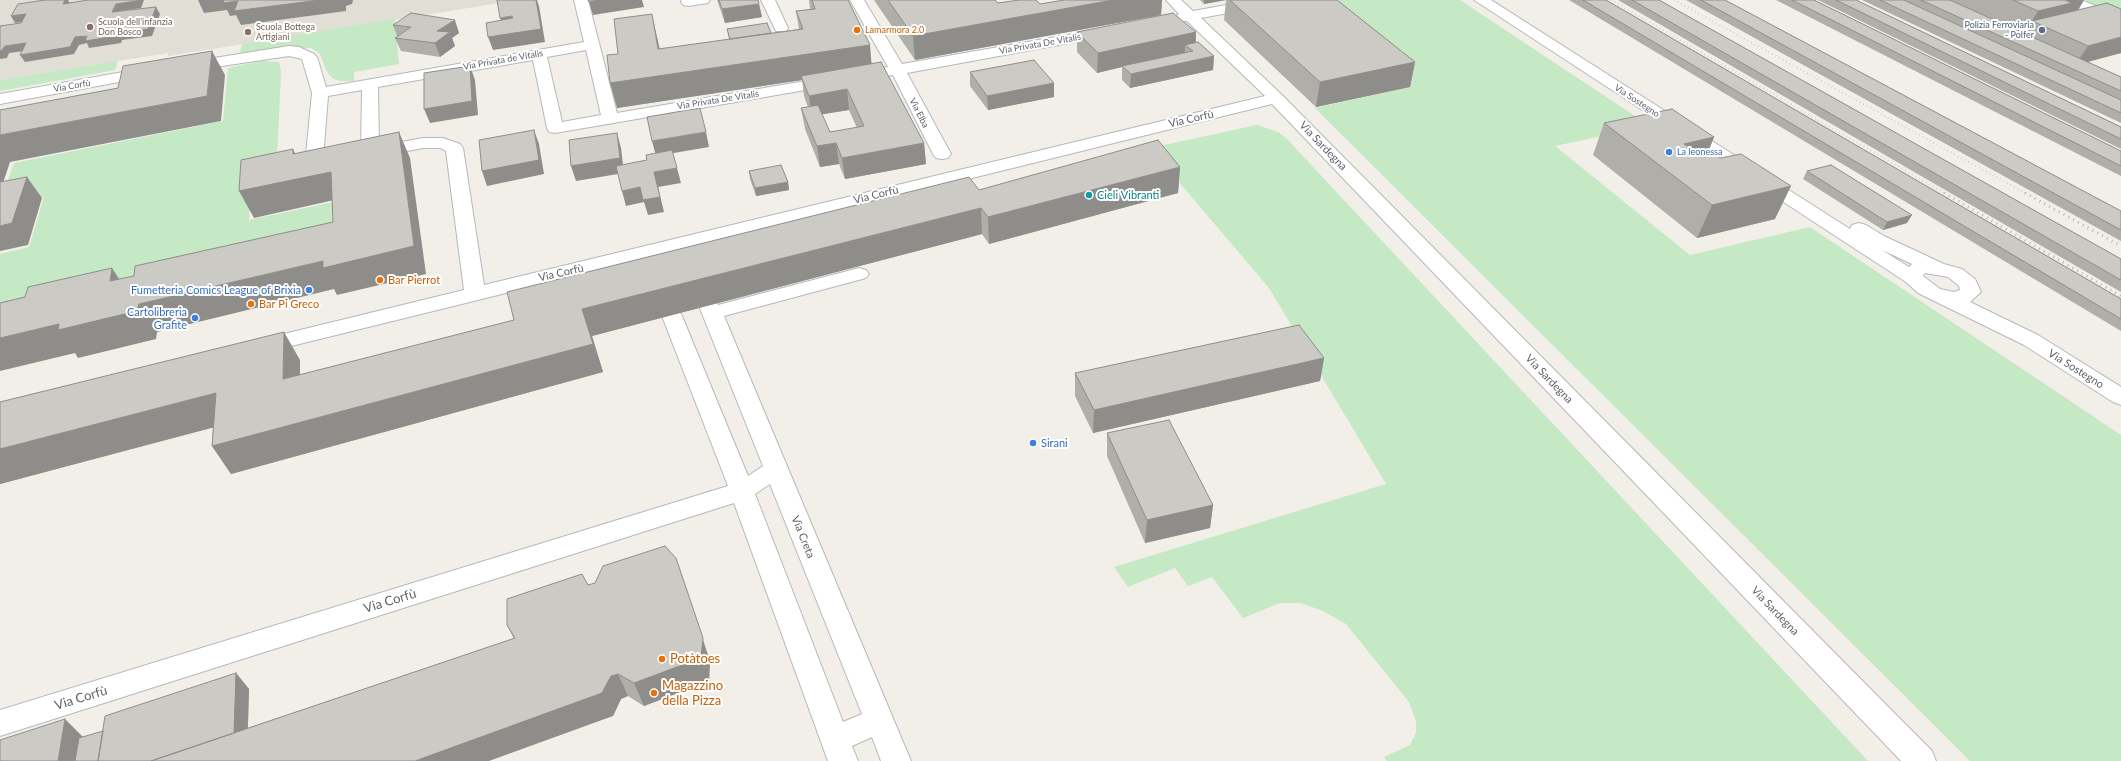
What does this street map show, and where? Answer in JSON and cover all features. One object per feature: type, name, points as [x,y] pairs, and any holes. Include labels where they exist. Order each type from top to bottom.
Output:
[{"type":"street","points":[[581,0],[610,118]]},
{"type":"street","points":[[688,2],[703,0]]},
{"type":"street","points":[[768,0],[781,28]]},
{"type":"street","points":[[857,0],[897,70]]},
{"type":"street","points":[[1190,17],[1277,0]]},
{"type":"street","name":"Via Sostegno","points":[[1481,0],[1913,278],[1925,289],[2031,340],[2121,397]]},
{"type":"street","name":"Via Sostegno","points":[[1500,0],[1877,240],[1937,268],[1963,278],[1971,288],[1971,292],[1991,304],[2031,340]]},
{"type":"street","points":[[2068,0],[2121,22]]},
{"type":"street","name":"Via Sardegna","points":[[1170,10],[1190,17],[1205,28],[1276,98],[1921,761]]},
{"type":"street","name":"Via Privata De Vitalis","points":[[539,54],[555,128],[897,70],[1121,29]]},
{"type":"street","name":"Via Privata de Vitalis","points":[[320,93],[591,45]]},
{"type":"street","name":"Via Corfù","points":[[0,99],[264,53],[289,51],[300,52],[309,57],[320,93]]},
{"type":"street","name":"Via Elba","points":[[897,70],[942,154]]},
{"type":"street","points":[[356,156],[370,84]]},
{"type":"street","points":[[320,93],[314,165],[423,143],[443,142],[454,148],[475,293]]},
{"type":"street","name":"Via Corfù","points":[[245,351],[475,293],[1276,98]]},
{"type":"street","points":[[684,243],[690,262]]},
{"type":"street","points":[[648,252],[655,271]]},
{"type":"street","name":"Via Sostegno","points":[[1913,278],[1913,273],[1920,267],[1937,268]]},
{"type":"street","name":"Via Creta","points":[[859,274],[710,310],[878,721],[896,761]]},
{"type":"street","name":"Via Sostegno","points":[[1944,297],[1963,298],[1971,292]]},
{"type":"street","points":[[672,316],[742,491],[839,750],[878,721]]},
{"type":"street","name":"Via Corfù","points":[[0,723],[742,491],[776,469]]},
{"type":"shaded area","points":[[0,0],[506,0],[506,2],[168,56],[168,53],[0,80]]},
{"type":"green space","points":[[1329,0],[1460,0],[1650,126],[1555,146],[1690,255],[1810,227],[2121,435],[2121,761],[1970,761],[1315,108],[1410,87]]},
{"type":"green space","points":[[2088,0],[2121,0],[2121,17],[2084,2]]},
{"type":"green space","points":[[395,19],[399,64],[354,72],[354,81],[340,81],[332,78],[327,72],[320,54],[311,48],[284,47],[240,53],[242,44]]},
{"type":"green space","points":[[118,61],[115,70],[0,91],[0,80]]},
{"type":"green space","points":[[261,61],[279,62],[281,72],[276,180],[251,186],[249,220],[338,201],[340,246],[0,325],[0,254],[29,247],[44,197],[0,206],[14,163],[223,121],[228,68]]},
{"type":"green space","points":[[1257,125],[1278,132],[1286,138],[1868,761],[1387,761],[1384,757],[1410,745],[1416,733],[1416,721],[1409,702],[1346,624],[1323,611],[1301,603],[1280,603],[1243,618],[1212,577],[1188,586],[1175,568],[1128,587],[1114,567],[1386,484],[1269,288],[1150,148]]},
{"type":"building","points":[[45,0],[65,0],[63,4],[88,0],[138,0],[116,4],[112,12],[156,7],[148,29],[118,33],[117,36],[85,41],[87,36],[75,37],[70,47],[20,55],[26,43],[5,46],[0,51],[0,26],[21,23],[26,14],[11,16],[18,4]]},
{"type":"building","points":[[224,0],[320,0],[234,11],[238,1],[223,3]]},
{"type":"building","points":[[497,0],[536,0],[541,29],[488,37],[486,23],[513,18],[512,16],[500,18]]},
{"type":"building","points":[[588,0],[599,0],[589,2]]},
{"type":"building","points":[[719,0],[758,0],[759,4],[722,9]]},
{"type":"building","points":[[812,0],[848,0],[870,45],[610,83],[607,55],[618,54],[614,19],[652,14],[658,49],[803,29],[796,11],[815,9]]},
{"type":"building","points":[[888,0],[995,0],[998,3],[1019,0],[1036,0],[1040,4],[1064,0],[1113,0],[913,36]]},
{"type":"building","points":[[1230,0],[1337,0],[1415,62],[1320,82]]},
{"type":"building","points":[[1583,0],[1606,0],[2121,299],[2121,319]]},
{"type":"building","points":[[1632,0],[1659,0],[2121,259],[2121,280]]},
{"type":"building","points":[[1701,0],[1725,0],[2121,211],[2121,230]]},
{"type":"building","points":[[1792,0],[1814,0],[2121,151],[2121,166]]},
{"type":"building","points":[[1836,0],[1856,0],[2121,127],[2121,139]]},
{"type":"building","points":[[1880,0],[1904,0],[2121,100],[2121,113]]},
{"type":"building","points":[[1921,0],[1950,0],[2121,77],[2121,91]]},
{"type":"building","points":[[2013,0],[2065,0],[2072,3],[2038,11]]},
{"type":"building","points":[[2107,3],[2121,9],[2121,37],[2088,46],[2032,21]]},
{"type":"building","points":[[411,13],[455,20],[437,31],[450,32],[435,43],[395,38],[411,27],[393,25]]},
{"type":"building","points":[[1173,13],[1196,32],[1098,53],[1077,32]]},
{"type":"building","points":[[767,23],[771,33],[730,39],[727,29]]},
{"type":"building","points":[[1198,42],[1214,56],[1131,74],[1122,66],[1193,51],[1185,45]]},
{"type":"building","points":[[212,51],[207,96],[0,135],[0,110],[118,88],[123,66]]},
{"type":"building","points":[[1034,60],[1054,83],[987,96],[970,72]]},
{"type":"building","points":[[881,62],[924,143],[842,158],[836,143],[817,146],[801,108],[818,105],[830,132],[864,126],[847,89],[809,96],[801,76]]},
{"type":"building","points":[[470,66],[472,101],[424,109],[424,73]]},
{"type":"building","points":[[700,108],[706,132],[652,141],[647,117]]},
{"type":"building","points":[[1672,109],[1714,137],[1684,144],[1704,157],[1715,155],[1720,158],[1741,154],[1791,186],[1712,205],[1604,123]]},
{"type":"building","points":[[534,130],[539,160],[482,171],[479,140]]},
{"type":"building","points":[[399,132],[414,246],[323,268],[323,261],[139,304],[137,311],[58,330],[59,324],[0,338],[0,303],[25,297],[28,287],[112,268],[110,281],[134,276],[135,266],[333,222],[331,172],[239,191],[241,160],[293,149],[293,154]]},
{"type":"building","points":[[617,133],[620,158],[571,166],[569,140]]},
{"type":"building","points":[[1158,140],[1180,167],[988,217],[981,208],[582,309],[593,344],[212,446],[216,393],[0,449],[0,402],[284,332],[283,379],[514,320],[507,292],[969,177],[979,190]]},
{"type":"building","points":[[672,150],[677,168],[654,172],[660,197],[643,200],[640,187],[622,191],[616,166],[647,160],[646,155]]},
{"type":"building","points":[[781,165],[788,182],[755,188],[749,171]]},
{"type":"building","points":[[1831,165],[1912,215],[1887,222],[1807,171]]},
{"type":"building","points":[[27,177],[12,223],[0,226],[0,182]]},
{"type":"building","points":[[1299,325],[1324,358],[1094,410],[1075,373]]},
{"type":"building","points":[[1169,420],[1213,505],[1147,520],[1107,433]]},
{"type":"building","points":[[665,546],[676,558],[703,638],[701,658],[634,683],[618,674],[611,676],[602,693],[415,761],[151,761],[515,638],[507,625],[507,599],[582,574],[588,585],[595,583],[603,566]]},
{"type":"building","points":[[236,673],[234,733],[151,761],[98,761],[105,716]]},
{"type":"building","points":[[65,719],[58,761],[0,761],[0,740]]},
{"type":"building","points":[[103,731],[98,761],[75,761],[79,738]]},
{"type":"railway","points":[[1611,0],[1946,194]]},
{"type":"railway","points":[[1674,0],[2027,194]]},
{"type":"railway","points":[[1944,193],[2121,296]]},
{"type":"railway","points":[[2025,193],[2121,246]]},
{"type":"place","name":"Scuola dell'infanzia Don Bosco","points":[[90,27]]},
{"type":"place","name":"Lamarmora 2.0","points":[[857,30]]},
{"type":"place","name":"Polizia Ferroviaria - Polfer","points":[[2042,30]]},
{"type":"place","name":"Scuola Bottega Artigiani","points":[[248,32]]},
{"type":"place","name":"La leonessa","points":[[1669,152]]},
{"type":"place","name":"Cieli Vibranti","points":[[1089,195]]},
{"type":"place","name":"Bar Pierrot","points":[[380,280]]},
{"type":"place","name":"Fumetteria Comics League of Brixia","points":[[309,290]]},
{"type":"place","name":"Bar Pi Greco","points":[[251,304]]},
{"type":"place","name":"Cartolibreria Grafite","points":[[195,318]]},
{"type":"place","name":"Sirani","points":[[1033,443]]},
{"type":"place","name":"Potàtoes","points":[[662,659]]},
{"type":"place","name":"Magazzino della Pizza","points":[[654,693]]}]
